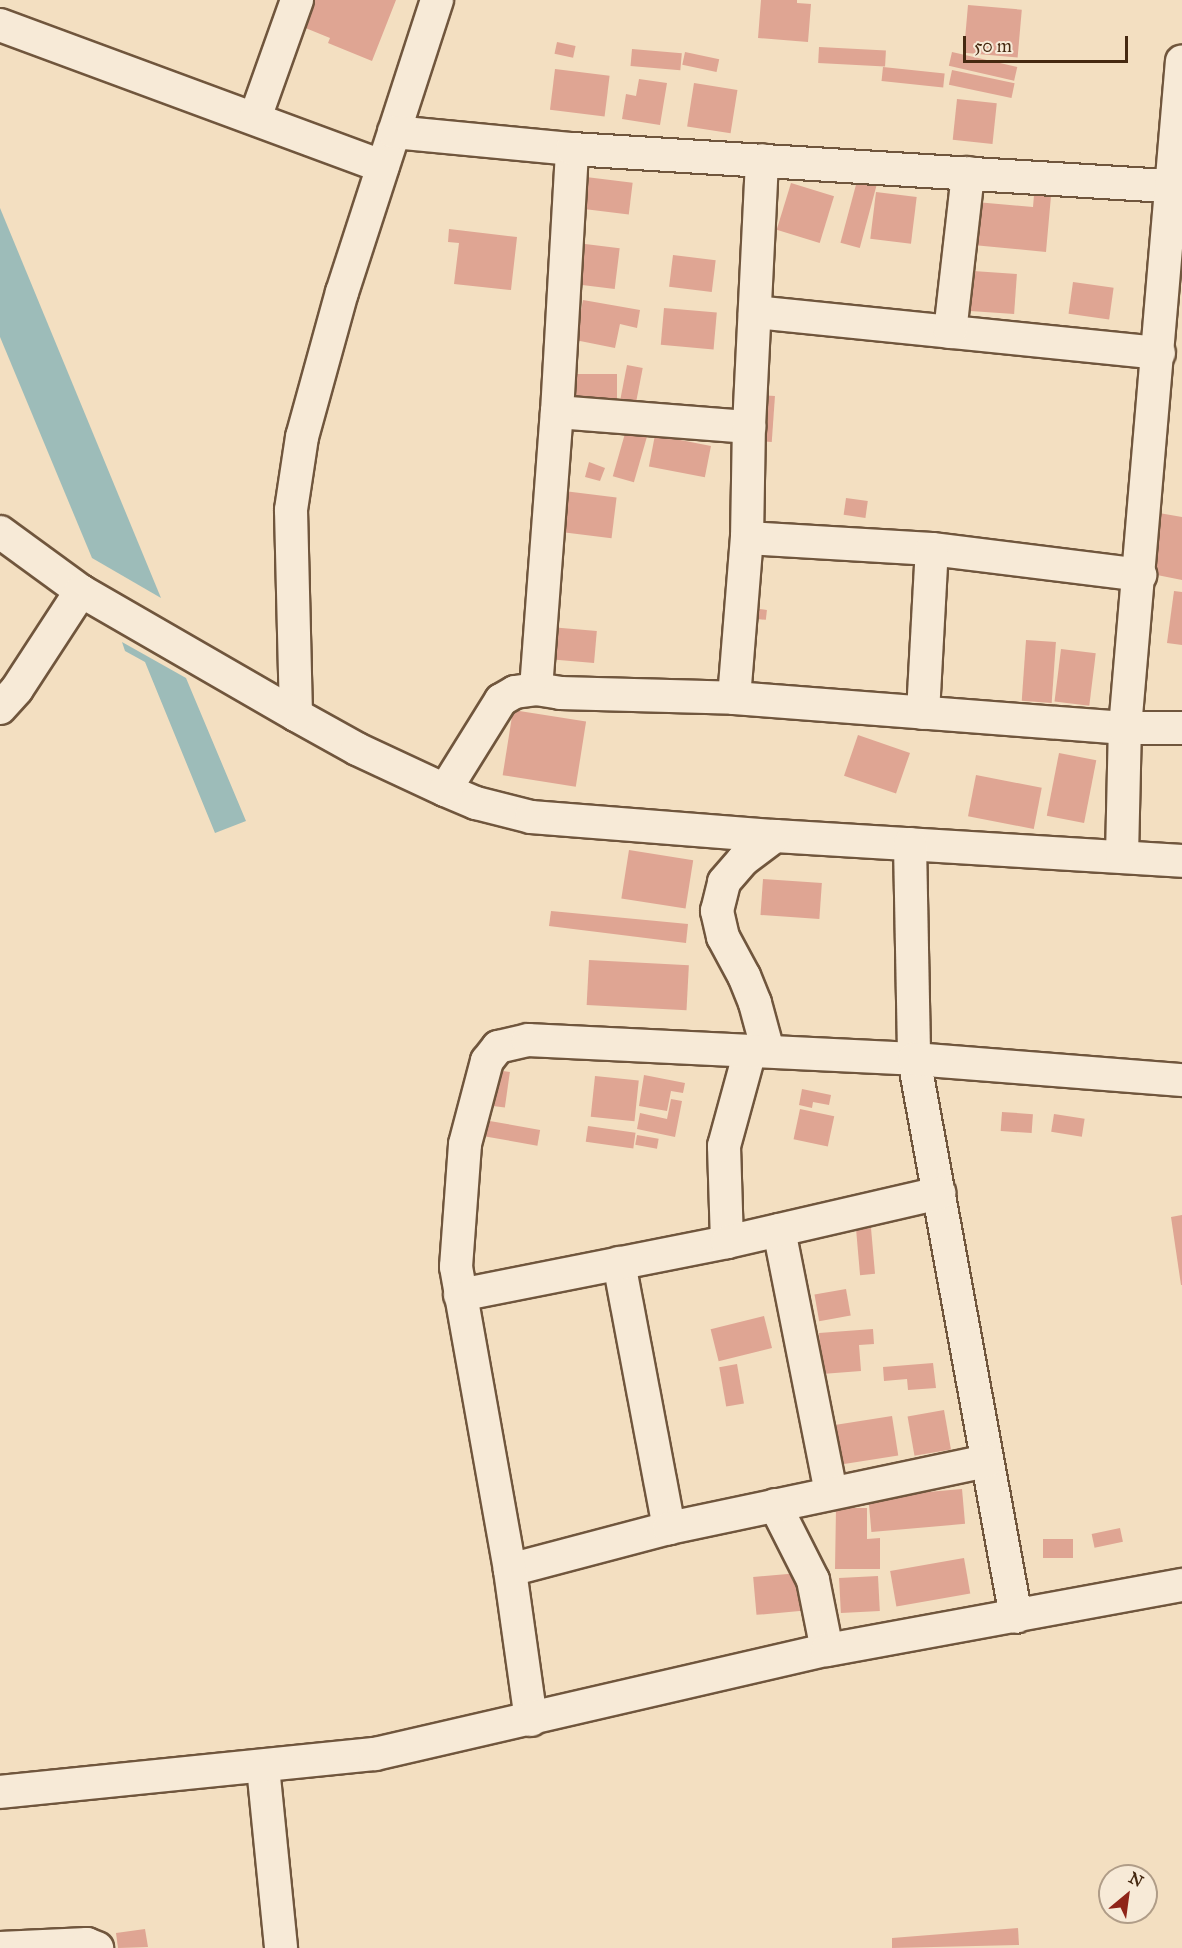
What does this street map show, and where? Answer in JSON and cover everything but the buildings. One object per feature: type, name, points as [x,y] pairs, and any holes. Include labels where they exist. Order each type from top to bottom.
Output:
[{"type":"street","points":[[255,118],[297,0]]},
{"type":"street","points":[[296,715],[291,510],[302,437],[342,292],[437,0]]},
{"type":"street","points":[[0,25],[383,167]]},
{"type":"street","points":[[1122,856],[1125,728],[1159,353],[1178,186],[1182,61]]},
{"type":"street","points":[[394,132],[572,149],[1178,186]]},
{"type":"street","points":[[536,689],[557,412],[572,149]]},
{"type":"street","points":[[734,698],[747,538],[749,427],[762,160]]},
{"type":"street","points":[[950,332],[968,173]]},
{"type":"street","points":[[755,312],[1159,353]]},
{"type":"street","points":[[557,412],[749,427]]},
{"type":"street","points":[[0,532],[81,591],[115,612],[193,654],[357,749],[476,803],[531,817],[775,836],[1182,861]]},
{"type":"street","points":[[747,538],[932,549],[1140,575]]},
{"type":"street","points":[[923,713],[932,549]]},
{"type":"street","points":[[0,708],[17,689],[81,591]]},
{"type":"street","points":[[445,790],[501,700],[514,692],[536,689],[560,693],[734,698],[1125,728],[1182,728]]},
{"type":"street","points":[[727,1242],[724,1146],[759,1051],[755,1003],[744,976],[723,937],[717,911],[724,882],[743,860],[775,836]]},
{"type":"street","points":[[910,844],[914,1059],[1016,1617]]},
{"type":"street","points":[[531,1720],[510,1570],[459,1295],[457,1246],[465,1144],[487,1061],[498,1047],[528,1040],[759,1051],[914,1059],[1182,1080]]},
{"type":"street","points":[[459,1295],[727,1242],[939,1193]]},
{"type":"street","points":[[780,1230],[831,1492]]},
{"type":"street","points":[[619,1263],[669,1528]]},
{"type":"street","points":[[510,1570],[669,1528],[831,1492],[987,1461]]},
{"type":"street","points":[[775,1505],[813,1580],[827,1650]]},
{"type":"street","points":[[0,1792],[375,1754],[531,1720],[827,1650],[1182,1585]]},
{"type":"street","points":[[262,1767],[281,1948]]},
{"type":"street","points":[[0,1921],[1,1948],[87,1944],[97,1948]]},
{"type":"water","points":[[0,208],[161,598],[92,558],[0,337]]},
{"type":"water","points":[[122,642],[186,678],[246,821],[215,833],[145,662],[125,651]]}]
